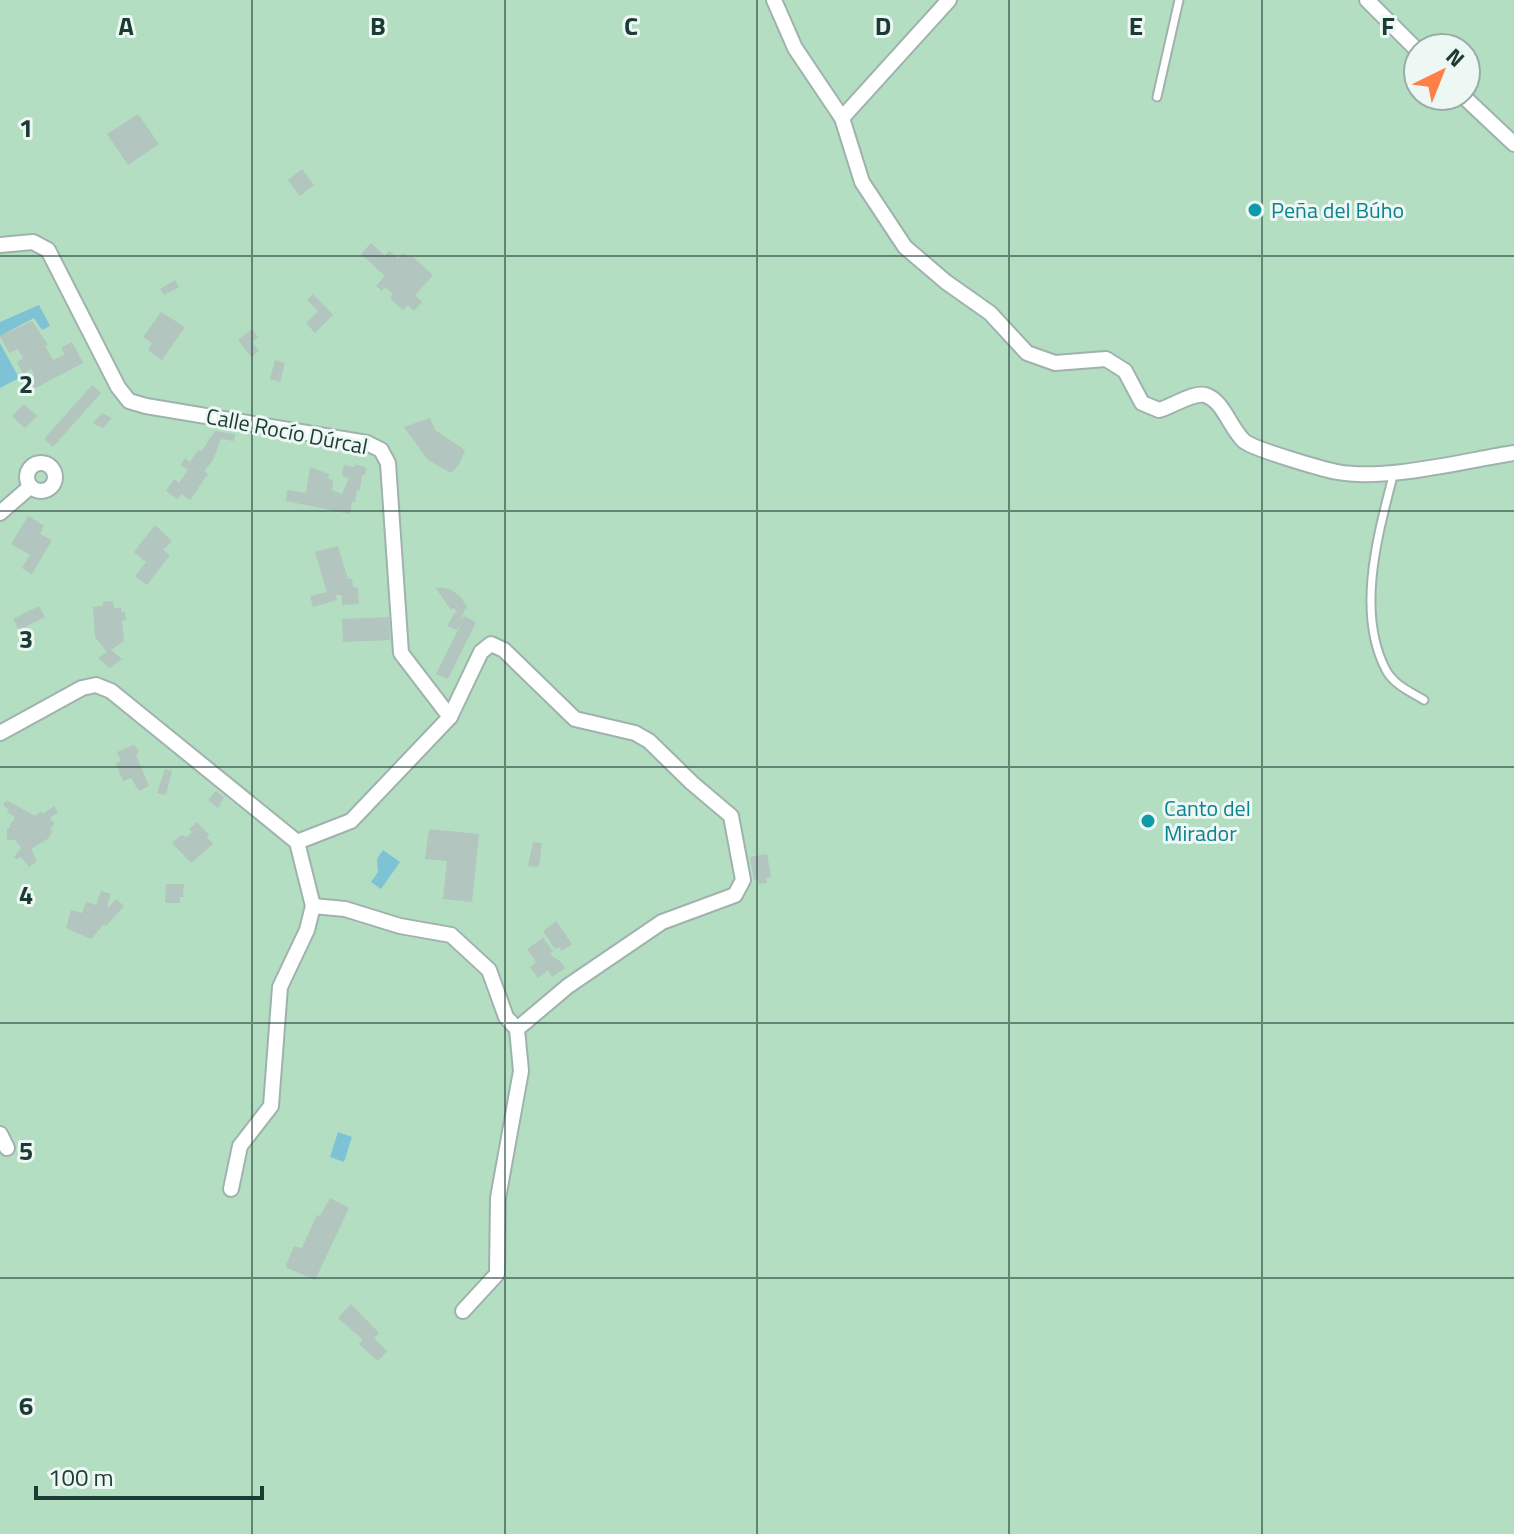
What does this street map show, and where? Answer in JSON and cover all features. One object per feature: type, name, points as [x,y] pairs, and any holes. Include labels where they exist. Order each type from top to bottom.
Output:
[{"type":"street","points":[[774,0],[795,48],[842,118],[862,182],[905,247],[946,282],[990,313],[1027,353],[1055,363],[1106,359],[1125,371],[1142,403],[1159,410],[1176,405],[1190,396],[1204,395],[1217,403],[1231,428],[1247,444],[1336,472],[1394,472],[1514,453]]},
{"type":"street","points":[[842,118],[949,0]]},
{"type":"street","points":[[1367,0],[1402,35]]},
{"type":"street","points":[[1480,112],[1514,144]]},
{"type":"street","name":"Calle Rocío Dúrcal","points":[[0,245],[33,242],[48,250],[118,387],[129,401],[367,443],[381,450],[388,463],[401,653],[450,717]]},
{"type":"street","points":[[0,513],[30,487]]},
{"type":"street","points":[[297,842],[351,821],[450,717],[481,652],[491,644],[504,650],[575,719],[635,733],[649,741],[731,816],[743,880],[735,895],[662,922],[568,986],[517,1029]]},
{"type":"street","points":[[0,733],[82,688],[96,685],[111,691],[297,842],[313,906],[307,930],[280,987],[271,1106],[240,1146],[231,1189]]},
{"type":"street","points":[[313,906],[345,909],[400,926],[451,935],[489,970],[506,1017],[517,1029],[521,1071],[498,1198],[497,1274],[463,1311]]},
{"type":"lane","points":[[1157,97],[1179,0]]},
{"type":"lane","points":[[1394,472],[1376,540],[1370,584],[1375,638],[1387,671],[1400,686],[1424,700]]},
{"type":"green space","points":[[0,0],[1514,0],[1514,1534],[0,1534]]},
{"type":"water","points":[[39,305],[50,326],[42,330],[34,318],[0,336],[0,322]]},
{"type":"water","points":[[0,343],[19,378],[0,388]]},
{"type":"water","points":[[383,850],[400,862],[381,889],[371,882],[378,872],[377,859]]},
{"type":"water","points":[[338,1132],[352,1137],[344,1162],[330,1157]]},
{"type":"building","points":[[138,114],[159,144],[128,165],[107,134]]},
{"type":"building","points":[[302,169],[314,185],[300,196],[288,180]]},
{"type":"building","points":[[371,243],[385,256],[389,251],[398,259],[403,253],[409,258],[411,255],[433,275],[415,295],[422,302],[414,311],[408,305],[403,310],[390,298],[393,294],[385,287],[382,291],[376,286],[385,276],[361,254]]},
{"type":"building","points":[[175,280],[179,287],[164,295],[160,289]]},
{"type":"building","points":[[313,294],[333,315],[315,333],[306,323],[318,311],[307,300]]},
{"type":"building","points":[[161,312],[185,327],[162,360],[148,350],[152,343],[143,337]]},
{"type":"building","points":[[32,321],[48,345],[45,346],[53,360],[65,354],[61,348],[72,342],[83,363],[32,390],[26,379],[34,374],[31,369],[23,374],[17,362],[23,358],[18,349],[9,353],[0,336]]},
{"type":"building","points":[[252,329],[258,337],[252,342],[259,351],[251,357],[238,340]]},
{"type":"building","points":[[275,360],[285,363],[280,382],[270,379]]},
{"type":"building","points":[[92,385],[101,393],[53,447],[44,439]]},
{"type":"building","points":[[24,404],[37,416],[25,428],[12,416]]},
{"type":"building","points":[[102,413],[112,418],[103,428],[93,423]]},
{"type":"building","points":[[430,418],[435,430],[465,450],[451,473],[428,460],[404,427]]},
{"type":"building","points":[[215,431],[235,434],[234,441],[221,439],[213,460],[204,471],[208,474],[190,500],[181,494],[178,499],[166,491],[174,479],[179,483],[188,470],[181,465],[185,458],[190,462]]},
{"type":"building","points":[[356,464],[366,468],[350,514],[286,501],[287,490],[306,493],[310,467],[329,474],[328,479],[333,480],[332,490],[342,494],[349,478],[342,476],[344,465],[354,467]]},
{"type":"building","points":[[28,516],[44,526],[40,534],[52,540],[32,574],[22,568],[30,555],[11,544]]},
{"type":"building","points":[[155,525],[172,541],[163,550],[170,555],[147,585],[135,576],[146,562],[134,552]]},
{"type":"building","points":[[338,546],[348,579],[352,579],[353,587],[358,588],[359,604],[342,605],[342,595],[335,595],[337,600],[313,607],[310,596],[327,592],[315,552]]},
{"type":"building","points":[[435,587],[450,589],[460,596],[469,610],[466,608],[460,620],[464,616],[476,622],[448,679],[436,674],[461,624],[456,630],[447,626],[456,611],[454,608],[451,610]]},
{"type":"building","points":[[113,601],[114,608],[125,612],[126,620],[122,621],[124,641],[111,650],[122,659],[110,668],[98,658],[107,652],[95,637],[93,607]]},
{"type":"building","points":[[39,606],[45,617],[19,630],[13,619]]},
{"type":"building","points":[[389,617],[390,640],[343,642],[342,619]]},
{"type":"building","points":[[134,745],[139,751],[136,755],[149,786],[139,791],[131,778],[123,781],[116,763],[121,761],[117,752]]},
{"type":"building","points":[[165,769],[172,771],[166,795],[157,793]]},
{"type":"building","points":[[216,791],[224,797],[218,808],[208,800]]},
{"type":"building","points":[[8,801],[35,816],[54,806],[58,812],[50,818],[55,824],[50,828],[49,838],[31,849],[37,861],[29,867],[21,857],[14,857],[21,848],[15,840],[7,840],[7,828],[14,820],[4,806],[4,802]]},
{"type":"building","points":[[197,822],[213,844],[191,863],[172,843],[181,835],[187,837],[192,832],[189,829]]},
{"type":"building","points":[[429,829],[479,834],[472,902],[443,899],[447,861],[425,859]]},
{"type":"building","points":[[533,842],[542,843],[539,867],[528,866]]},
{"type":"building","points":[[767,854],[771,877],[766,878],[767,883],[759,884],[758,879],[754,880],[750,857]]},
{"type":"building","points":[[166,884],[184,884],[180,903],[165,903]]},
{"type":"building","points":[[101,891],[111,894],[107,906],[116,899],[124,906],[106,926],[104,924],[91,939],[66,928],[71,910],[82,913],[86,902],[96,905]]},
{"type":"building","points":[[556,921],[572,944],[562,951],[559,947],[555,949],[543,931]]},
{"type":"building","points":[[543,938],[553,951],[550,953],[565,968],[552,977],[548,970],[538,978],[530,967],[536,962],[527,949]]},
{"type":"building","points":[[330,1198],[349,1208],[315,1280],[286,1265],[294,1246],[302,1248],[317,1215],[320,1216]]},
{"type":"building","points":[[351,1304],[379,1333],[374,1338],[387,1351],[378,1361],[359,1344],[363,1340],[338,1318]]},
{"type":"place","name":"Peña del Búho","points":[[1255,210]]},
{"type":"place","name":"Canto del Mirador","points":[[1148,821]]}]
